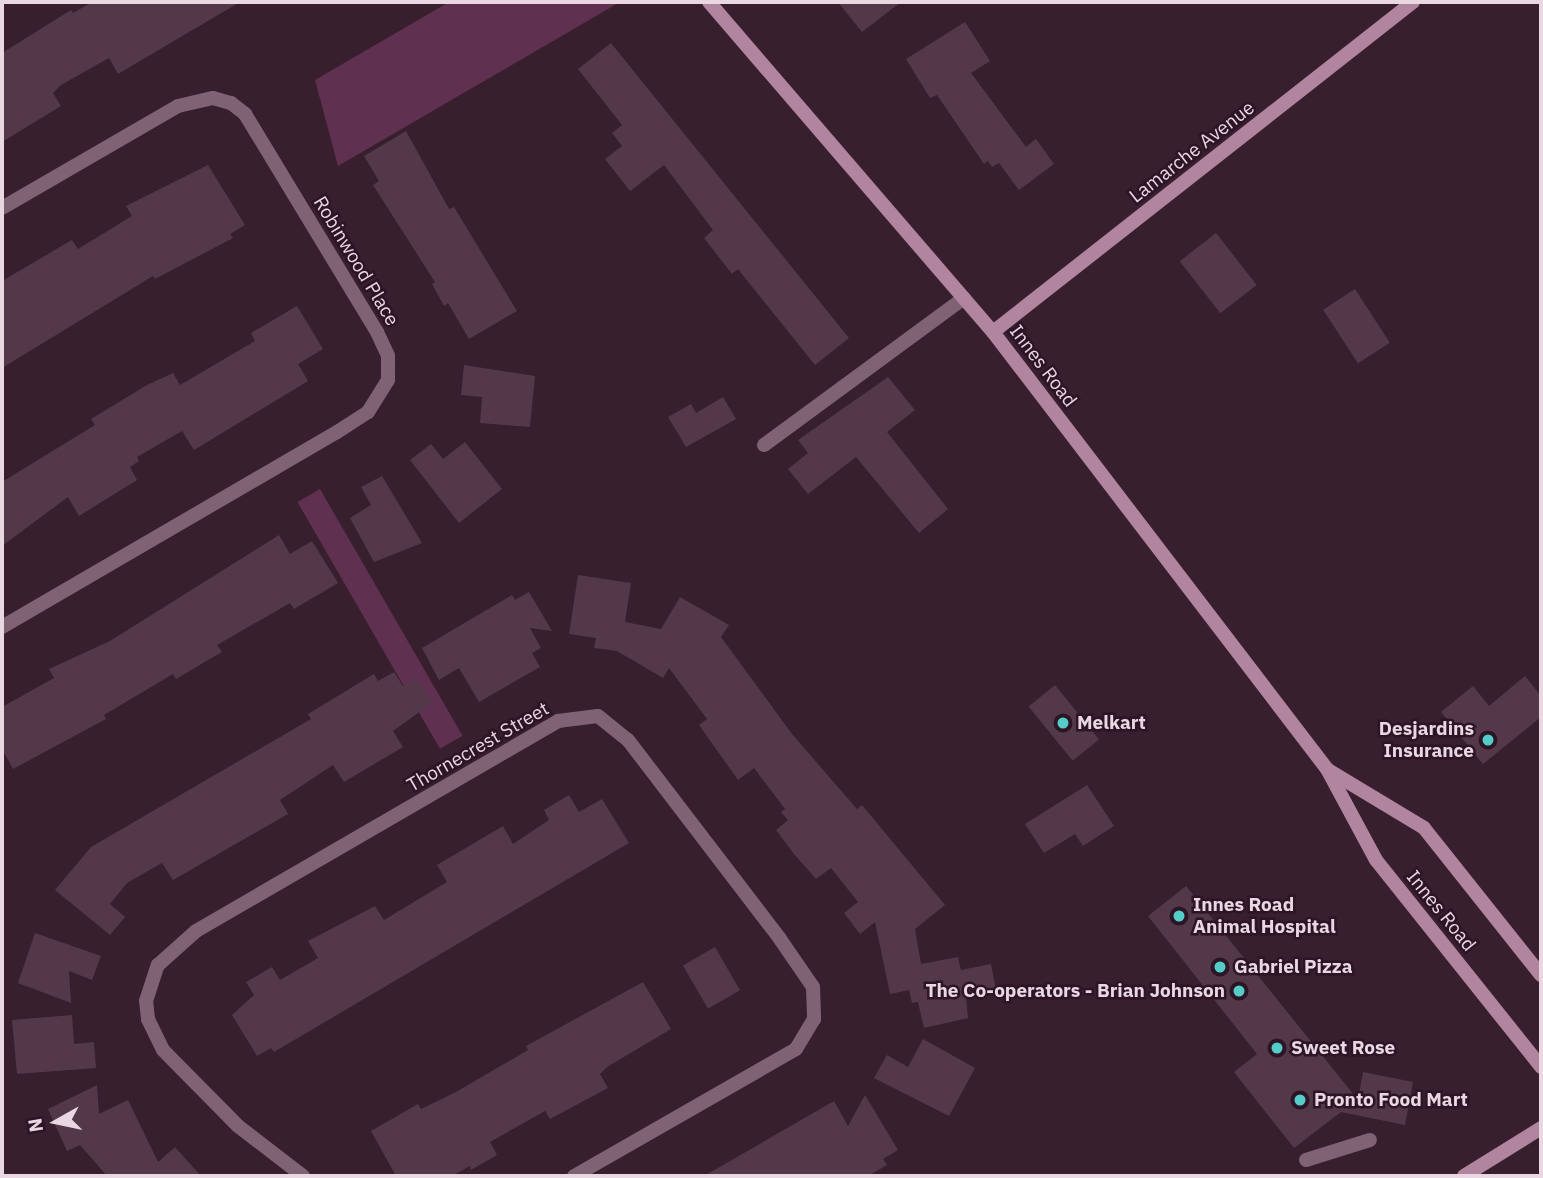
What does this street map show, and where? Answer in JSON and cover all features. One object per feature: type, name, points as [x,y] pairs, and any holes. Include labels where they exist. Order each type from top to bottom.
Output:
[{"type":"main road","name":"Innes Road","points":[[709,2],[993,332],[1327,769],[1376,860],[1541,1067]]},
{"type":"main road","name":"Lamarche Avenue","points":[[993,332],[1413,2]]},
{"type":"main road","name":"Innes Road","points":[[1327,769],[1424,828],[1541,975]]},
{"type":"main road","points":[[1464,1176],[1541,1129]]},
{"type":"street","name":"Robinwood Place","points":[[2,208],[178,106],[214,98],[231,103],[245,114],[377,332],[388,356],[388,380],[380,399],[347,426],[2,627]]},
{"type":"street","points":[[764,445],[964,298]]},
{"type":"street","name":"Thornecrest Street","points":[[303,1176],[237,1126],[163,1049],[148,1019],[146,1001],[158,965],[196,931],[558,721],[598,716],[628,740],[780,939],[813,987],[814,1019],[796,1049],[574,1176]]},
{"type":"street","points":[[1306,1160],[1370,1140]]},
{"type":"shaded area","points":[[449,2],[620,2],[338,166],[315,80]]},
{"type":"shaded area","points":[[320,489],[463,736],[440,749],[297,502]]},
{"type":"building","points":[[92,2],[240,2],[118,74],[109,58],[61,85],[53,93],[61,106],[2,142],[2,53],[71,10],[73,13]]},
{"type":"building","points":[[838,2],[901,2],[862,32]]},
{"type":"building","points":[[965,22],[990,61],[971,73],[1026,147],[1036,139],[1054,164],[1019,190],[999,163],[992,167],[988,161],[984,164],[937,95],[930,98],[906,59]]},
{"type":"building","points":[[611,43],[849,338],[815,365],[738,269],[732,274],[704,238],[713,230],[664,165],[630,191],[605,159],[622,146],[612,133],[622,125],[578,69]]},
{"type":"building","points":[[406,131],[449,209],[454,207],[517,311],[469,339],[448,303],[444,306],[432,284],[435,282],[373,185],[379,181],[364,156]]},
{"type":"building","points":[[208,165],[245,225],[230,234],[233,238],[155,279],[153,276],[2,368],[2,281],[72,240],[78,249],[132,216],[126,206]]},
{"type":"building","points":[[1216,233],[1257,285],[1220,313],[1180,261]]},
{"type":"building","points":[[1355,289],[1390,343],[1358,363],[1323,310]]},
{"type":"building","points":[[297,306],[323,349],[298,364],[308,381],[194,450],[182,431],[137,457],[139,461],[130,467],[137,480],[79,516],[68,497],[2,546],[2,482],[95,425],[91,419],[147,385],[173,373],[180,385],[255,341],[251,333]]},
{"type":"building","points":[[464,365],[535,376],[530,427],[480,423],[482,397],[461,395]]},
{"type":"building","points":[[888,377],[915,410],[887,432],[948,509],[919,533],[856,457],[808,494],[788,469],[808,453],[798,440]]},
{"type":"building","points":[[723,397],[736,419],[686,447],[668,417],[691,404],[696,413]]},
{"type":"building","points":[[465,442],[502,489],[459,523],[410,460],[431,444],[443,459]]},
{"type":"building","points":[[382,476],[422,543],[374,562],[350,518],[371,505],[361,487]]},
{"type":"building","points":[[279,535],[290,554],[312,541],[338,583],[294,609],[290,603],[217,645],[222,652],[176,679],[173,674],[104,715],[106,719],[13,769],[2,749],[2,707],[54,678],[49,669],[110,641]]},
{"type":"building","points":[[578,575],[631,583],[625,622],[661,629],[680,597],[729,625],[721,637],[792,734],[857,809],[862,805],[945,905],[915,929],[921,964],[958,957],[961,970],[991,964],[996,990],[966,996],[968,1018],[924,1028],[918,1002],[912,1003],[909,990],[890,994],[875,922],[860,934],[844,913],[858,902],[831,868],[816,879],[794,854],[776,830],[788,820],[781,812],[785,809],[754,768],[738,780],[699,725],[707,719],[669,668],[663,678],[617,651],[594,648],[596,638],[569,634]]},
{"type":"building","points":[[529,592],[552,631],[530,628],[541,648],[532,653],[540,667],[479,702],[459,668],[439,680],[422,648],[512,595],[515,600]]},
{"type":"building","points":[[394,672],[403,686],[417,678],[432,703],[393,731],[403,747],[344,782],[333,765],[280,800],[288,814],[173,880],[162,863],[127,883],[110,904],[125,917],[110,935],[55,890],[91,847],[311,719],[308,714],[374,674],[378,681]]},
{"type":"building","name":"Desjardins Insurance","points":[[1525,676],[1541,696],[1541,717],[1483,764],[1441,712],[1473,686],[1489,706]]},
{"type":"building","name":"Melkart","points":[[1055,685],[1099,739],[1073,761],[1029,706]]},
{"type":"building","points":[[1087,785],[1114,826],[1083,846],[1075,834],[1044,853],[1025,824]]},
{"type":"building","points":[[569,795],[579,812],[602,799],[629,843],[274,1052],[271,1048],[257,1056],[232,1015],[254,995],[246,982],[272,967],[280,980],[318,958],[308,941],[375,906],[384,920],[447,882],[437,865],[503,826],[513,844],[549,820],[544,810]]},
{"type":"building","points":[[1186,886],[1358,1100],[1363,1072],[1413,1082],[1405,1125],[1341,1112],[1294,1148],[1234,1072],[1257,1054],[1148,916]]},
{"type":"building","points":[[35,933],[101,956],[92,980],[69,971],[71,1003],[18,983]]},
{"type":"building","points":[[715,947],[740,990],[708,1009],[683,965]]},
{"type":"building","points":[[643,982],[671,1029],[607,1067],[600,1074],[608,1088],[550,1119],[545,1111],[490,1142],[497,1155],[471,1170],[470,1166],[452,1176],[396,1176],[371,1131],[418,1104],[421,1109],[456,1092],[528,1050],[526,1046]]},
{"type":"building","points":[[72,1015],[74,1044],[94,1042],[96,1068],[17,1074],[12,1020]]},
{"type":"building","points":[[923,1039],[975,1068],[949,1116],[874,1078],[887,1055],[908,1067]]},
{"type":"building","points":[[97,1085],[99,1114],[128,1100],[158,1162],[175,1147],[201,1176],[107,1176],[80,1145],[67,1151],[48,1109]]},
{"type":"building","points":[[865,1095],[898,1150],[883,1159],[887,1165],[868,1176],[704,1176],[834,1101],[848,1126]]},
{"type":"place","name":"Melkart","points":[[1063,723]]},
{"type":"place","name":"Desjardins Insurance","points":[[1488,740]]},
{"type":"place","name":"Innes Road Animal Hospital","points":[[1179,916]]},
{"type":"place","name":"Gabriel Pizza","points":[[1220,967]]},
{"type":"place","name":"The Co-operators - Brian Johnson","points":[[1239,991]]},
{"type":"place","name":"Sweet Rose","points":[[1277,1048]]},
{"type":"place","name":"Pronto Food Mart","points":[[1300,1100]]}]
